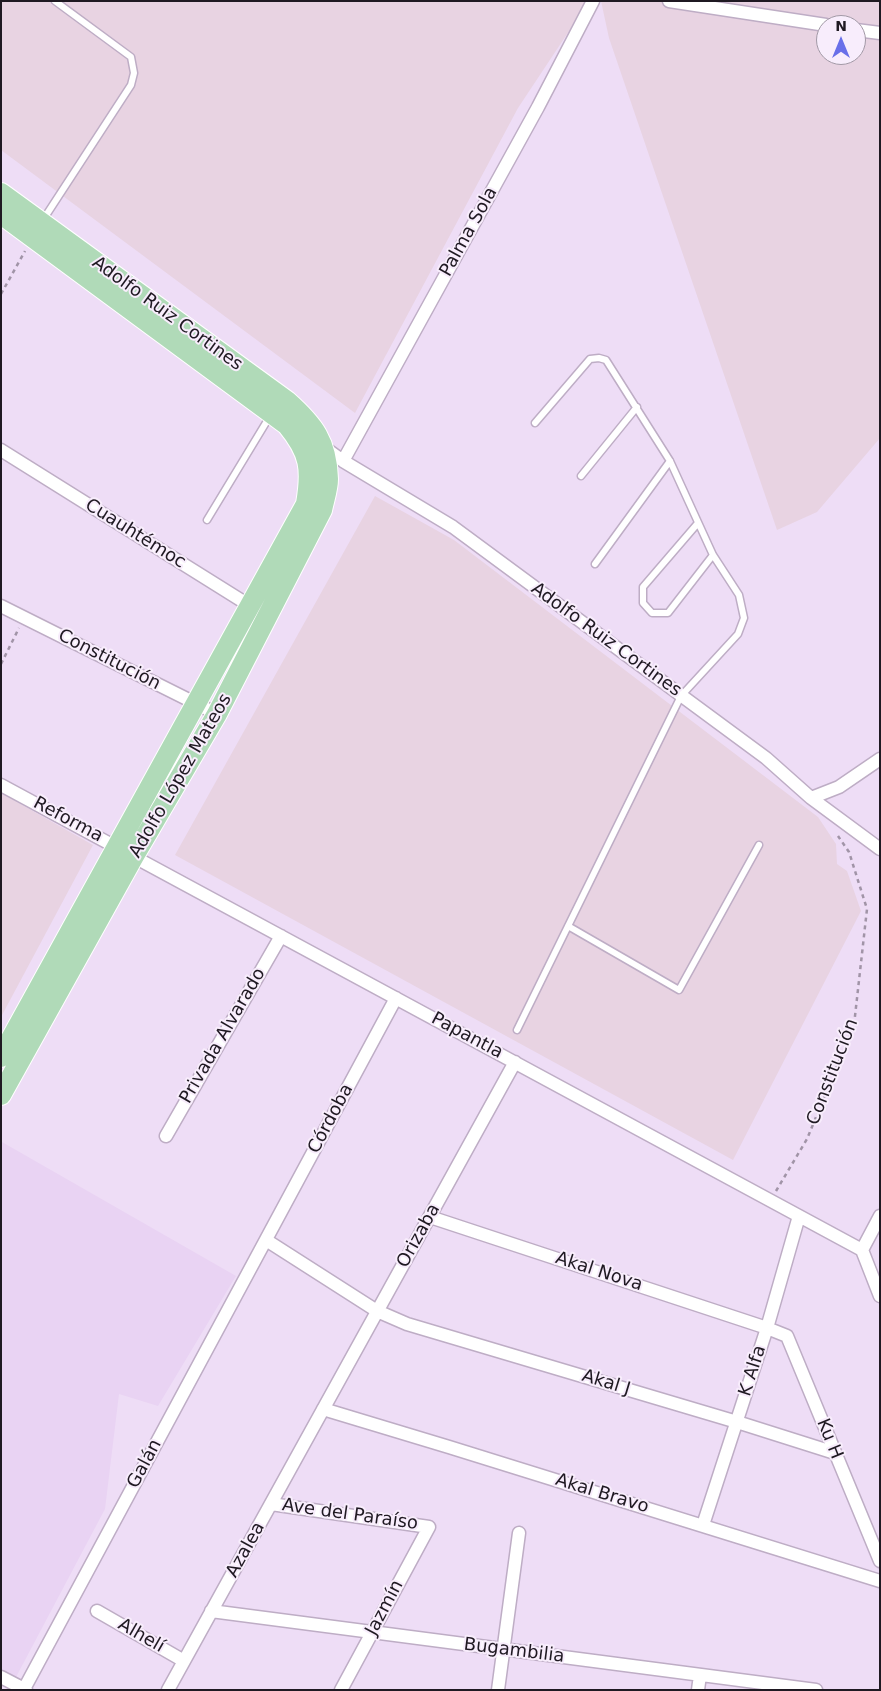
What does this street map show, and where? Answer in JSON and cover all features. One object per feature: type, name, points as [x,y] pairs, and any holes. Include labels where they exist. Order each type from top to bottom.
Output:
[{"type":"main road","name":"Adolfo Ruiz Cortines","points":[[1,193],[37,230],[287,425],[301,443]]},
{"type":"main road","name":"Adolfo Ruiz Cortines","points":[[1,214],[37,230],[287,401],[304,415],[316,431],[323,446]]},
{"type":"main road","name":"Adolfo López Mateos","points":[[1,1095],[126,851],[196,704],[306,504],[309,466],[301,443]]},
{"type":"main road","name":"Adolfo López Mateos","points":[[1,1057],[126,851],[217,714],[322,510],[328,480],[323,446]]},
{"type":"street","name":"Palma Sola","points":[[343,461],[538,107],[593,1]]},
{"type":"street","points":[[669,1],[816,23]]},
{"type":"street","points":[[866,31],[880,33]]},
{"type":"street","name":"Adolfo Ruiz Cortines","points":[[301,443],[323,446],[343,461],[453,527],[766,758],[811,798],[880,849]]},
{"type":"street","name":"Cuauhtémoc","points":[[3,456],[268,617]]},
{"type":"street","name":"Constitución","points":[[1,606],[217,714]]},
{"type":"street","points":[[811,798],[838,787],[880,759]]},
{"type":"street","name":"Reforma","points":[[1,785],[126,851]]},
{"type":"street","name":"Papantla","points":[[126,851],[862,1250]]},
{"type":"street","name":"Privada Alvarado","points":[[166,1136],[281,936]]},
{"type":"street","name":"Córdoba","points":[[266,1240],[396,998]]},
{"type":"street","name":"Orizaba","points":[[323,1409],[516,1062]]},
{"type":"street","name":"K Alfa","points":[[703,1525],[767,1328],[799,1216]]},
{"type":"street","points":[[880,1216],[862,1250],[880,1296]]},
{"type":"street","name":"Akal Nova","points":[[430,1217],[767,1328]]},
{"type":"street","name":"Akal J","points":[[266,1240],[377,1311],[407,1324],[737,1422],[835,1454]]},
{"type":"street","name":"Galán","points":[[25,1689],[266,1240]]},
{"type":"street","name":"Ku H","points":[[767,1328],[787,1336],[880,1561]]},
{"type":"street","name":"Azalea","points":[[168,1690],[323,1409]]},
{"type":"street","name":"Akal Bravo","points":[[323,1409],[880,1580]]},
{"type":"street","name":"Ave del Paraíso","points":[[271,1504],[429,1527]]},
{"type":"street","name":"Jazmín","points":[[341,1690],[429,1527]]},
{"type":"street","points":[[498,1690],[519,1533]]},
{"type":"street","name":"Alhelí","points":[[97,1612],[184,1661]]},
{"type":"street","name":"Bugambilia","points":[[212,1612],[816,1690]]},
{"type":"street","points":[[698,1690],[700,1675]]},
{"type":"street","points":[[1,1677],[25,1689]]},
{"type":"lane","points":[[37,230],[131,85],[134,73],[131,58],[55,1]]},
{"type":"lane","points":[[517,1030],[681,696],[738,634],[744,618],[739,595],[714,555],[670,461],[606,360],[599,358],[590,359],[534,423]]},
{"type":"lane","points":[[581,476],[637,407]]},
{"type":"lane","points":[[207,520],[272,413]]},
{"type":"lane","points":[[595,564],[670,461]]},
{"type":"lane","points":[[698,523],[643,587],[643,603],[652,614],[668,612],[714,555]]},
{"type":"lane","points":[[568,926],[679,990],[759,845]]},
{"type":"path","points":[[1,294],[37,230]]},
{"type":"path","points":[[1,664],[25,618]]},
{"type":"path","name":"Constitución","points":[[770,1200],[807,1139],[854,1026],[868,909],[849,852],[833,829]]},
{"type":"shaded area","points":[[1,1],[589,1],[518,108],[355,413],[1,150]]},
{"type":"shaded area","points":[[601,1],[880,1],[880,438],[817,512],[777,530],[609,38]]},
{"type":"shaded area","points":[[375,496],[454,540],[818,817],[836,844],[837,864],[847,871],[861,911],[733,1160],[175,855]]},
{"type":"shaded area","points":[[1,793],[93,845],[1,1017]]},
{"type":"shaded area","points":[[2,1142],[236,1276],[158,1406],[119,1394],[105,1509],[15,1679],[1,1671]]}]
